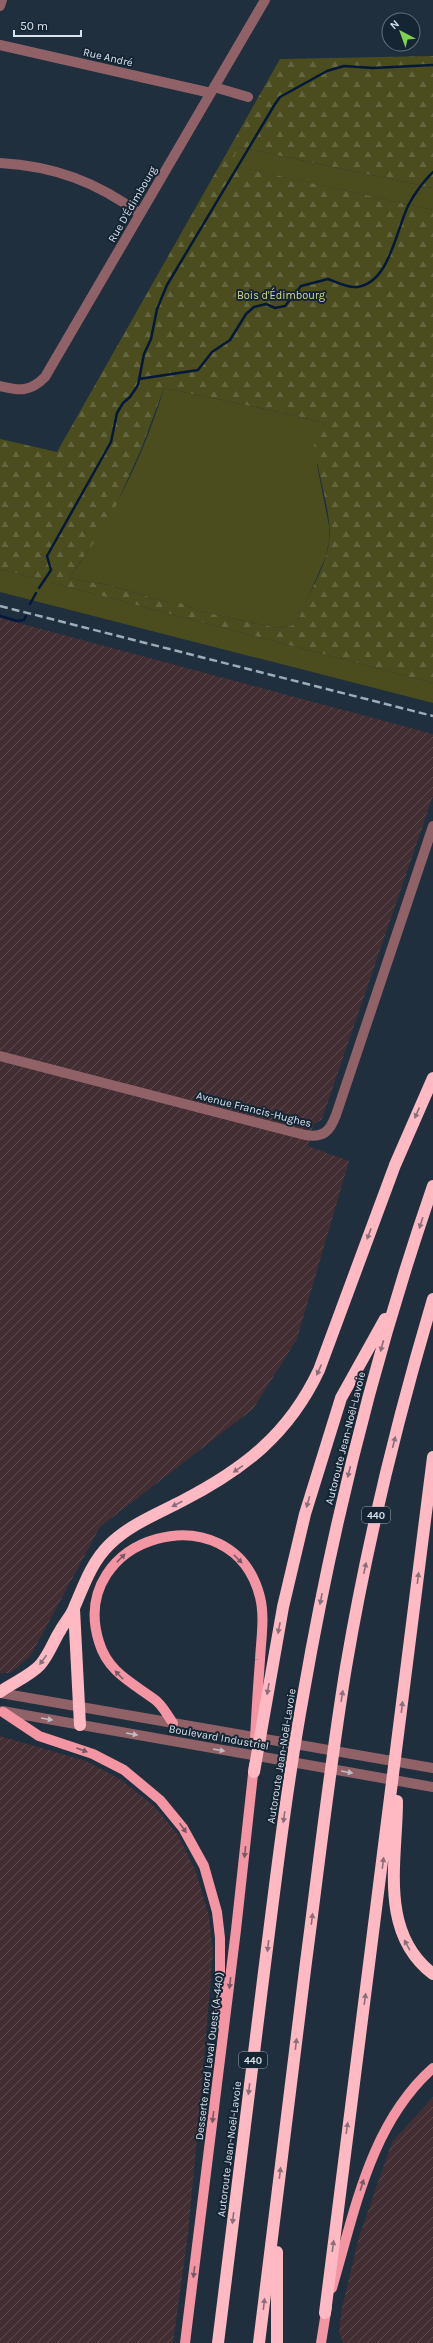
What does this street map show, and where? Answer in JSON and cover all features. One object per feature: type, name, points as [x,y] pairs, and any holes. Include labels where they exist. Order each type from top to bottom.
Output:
[{"type":"highway","points":[[0,1693],[39,1666],[74,1609],[93,1566],[115,1540],[133,1527],[236,1471],[270,1442],[298,1408],[310,1390],[326,1354],[395,1165],[433,1078]]},
{"type":"highway","name":"Autoroute Jean-Noël-Lavoie","points":[[218,2343],[297,1728],[342,1502],[365,1407],[397,1296],[433,1186]]},
{"type":"highway","points":[[254,1772],[259,1722],[289,1577],[303,1522],[327,1440],[342,1398],[397,1296]]},
{"type":"highway","name":"440","points":[[259,2343],[328,1785],[351,1640],[372,1537],[398,1423],[433,1299]]},
{"type":"highway","points":[[433,1457],[397,1746],[394,1796],[393,1888],[397,1917],[410,1951],[433,1974]]},
{"type":"highway","points":[[74,1609],[80,1725]]},
{"type":"highway","points":[[324,2313],[394,1796]]},
{"type":"highway","points":[[276,2211],[277,2343]]},
{"type":"main road","points":[[173,1723],[155,1700],[127,1682],[112,1667],[99,1642],[96,1614],[98,1598],[103,1584],[120,1559],[133,1548],[147,1541],[179,1534],[206,1539],[228,1550],[246,1568],[258,1589],[263,1622],[259,1722]]},
{"type":"main road","points":[[2,1711],[38,1736],[93,1754],[124,1770],[160,1800],[189,1836],[208,1876],[217,1912],[220,1938],[220,2064]]},
{"type":"main road","name":"Desserte nord Laval Ouest (A-440)","points":[[185,2343],[220,2064],[254,1772]]},
{"type":"main road","points":[[321,2343],[324,2313],[370,2161],[399,2107],[417,2084],[433,2068]]},
{"type":"street","points":[[0,6],[2,0]]},
{"type":"street","name":"Rue D'Édimbourg","points":[[0,386],[26,390],[36,387],[45,377],[265,0]]},
{"type":"street","name":"Rue André","points":[[0,45],[248,97]]},
{"type":"street","points":[[0,163],[48,169],[83,180],[116,196],[140,214]]},
{"type":"street","name":"Avenue Francis-Hughes","points":[[0,1056],[305,1134],[317,1136],[324,1134],[330,1130],[336,1115],[433,826]]},
{"type":"street","name":"Boulevard Industriel","points":[[0,1693],[433,1768]]},
{"type":"street","name":"Boulevard Industriel","points":[[2,1711],[433,1787]]},
{"type":"shaded area","points":[[0,618],[433,734],[433,796],[322,1119],[313,1125],[308,1146],[349,1161],[297,1339],[253,1409],[100,1527],[31,1655],[11,1673],[0,1673]]},
{"type":"shaded area","points":[[0,1736],[86,1761],[120,1779],[154,1806],[178,1835],[196,1872],[209,1916],[213,1952],[202,2084],[188,2234],[173,2343],[0,2343]]},
{"type":"shaded area","points":[[433,2097],[433,2343],[343,2343],[339,2332],[342,2308],[359,2237],[392,2142]]},
{"type":"green space","name":"Bois d'Édimbourg","points":[[433,56],[433,188],[239,147],[230,165],[433,210],[433,683],[0,569],[0,439],[57,452],[280,59]],"holes":[[[164,388],[321,422],[326,427],[317,434],[314,444],[327,507],[330,531],[324,561],[296,623],[291,626],[277,628],[199,611],[181,603],[170,603],[108,585],[69,578],[109,521],[142,447]]]},
{"type":"green space","points":[[239,147],[433,188],[433,210],[229,165]]},
{"type":"green space","points":[[164,388],[289,414],[321,422],[326,427],[317,465],[329,526],[329,541],[326,556],[300,616],[296,623],[291,626],[277,628],[199,611],[181,603],[170,603],[108,585],[69,578],[99,534],[125,488],[147,438]]},
{"type":"green space","points":[[0,569],[433,683],[433,703],[0,592]]},
{"type":"waterway","points":[[39,588],[51,570],[47,556],[111,442],[117,413],[138,385],[144,354],[151,339],[157,309],[167,285],[280,97],[327,71],[344,66],[373,68],[433,65]]},
{"type":"waterway","points":[[139,379],[198,370],[212,352],[230,340],[246,314],[254,307],[266,304],[275,308],[285,306],[301,286],[328,279],[345,286],[353,287],[368,283],[377,276],[385,266],[409,204],[420,187],[433,172]]},
{"type":"waterway","points":[[30,604],[36,593]]},
{"type":"waterway","points":[[0,616],[17,621],[24,620],[26,616]]},
{"type":"railway","points":[[0,606],[433,716]]}]
